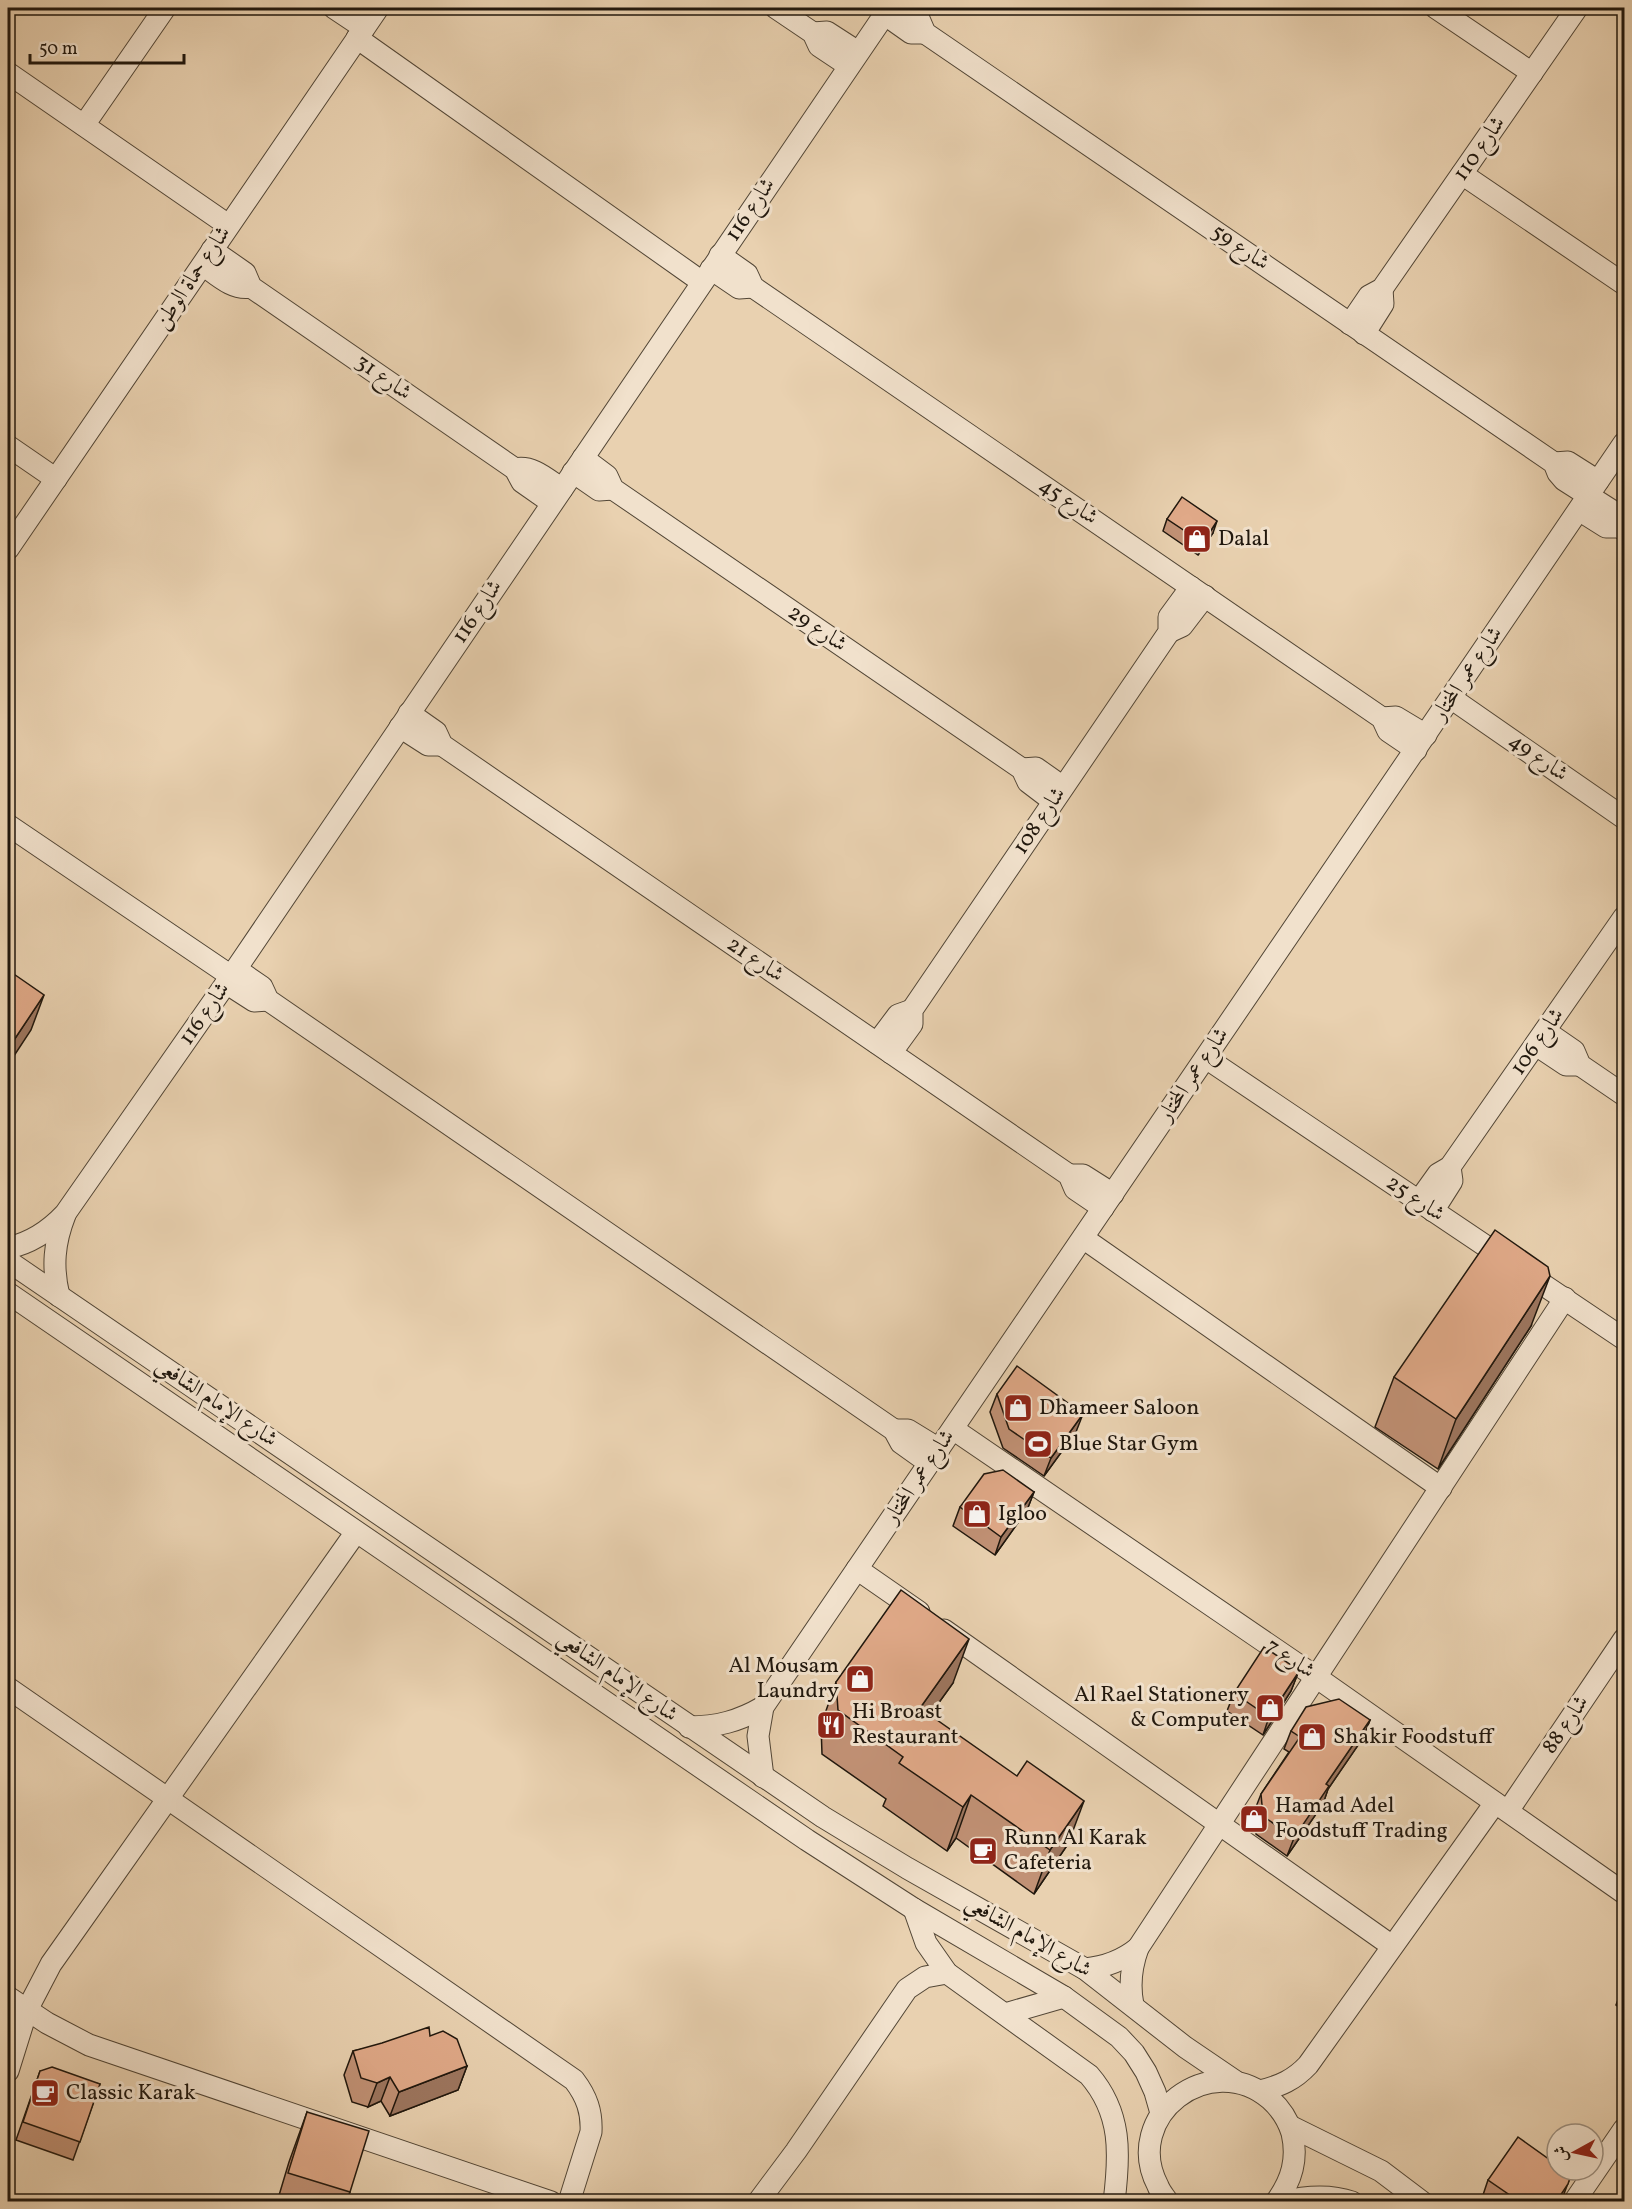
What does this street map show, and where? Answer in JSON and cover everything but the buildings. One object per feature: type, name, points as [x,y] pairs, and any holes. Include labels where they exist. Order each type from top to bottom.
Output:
[{"type":"street","points":[[84,125],[165,8]]},
{"type":"street","name":"شارع 45","points":[[334,8],[368,19],[711,269],[739,288],[753,287],[1382,718],[1396,717],[1421,743]]},
{"type":"street","points":[[776,8],[813,33],[827,32],[854,59]]},
{"type":"street","points":[[1436,8],[1532,73]]},
{"type":"street","name":"شارع 110","points":[[1357,329],[1369,296],[1382,290],[1577,8]]},
{"type":"street","name":"شارع 59","points":[[892,10],[919,20],[925,33],[1554,463],[1568,462],[1589,496],[1614,513],[1622,528]]},
{"type":"street","name":"شارع 116","points":[[8,1248],[28,1242],[42,1234],[65,1214],[231,976],[854,59],[892,10]]},
{"type":"street","name":"شارع حماة الوطن","points":[[8,549],[368,19]]},
{"type":"street","points":[[8,73],[228,225]]},
{"type":"street","points":[[1462,174],[1624,284]]},
{"type":"street","name":"شارع 31","points":[[207,257],[245,273],[250,287],[515,469],[522,482],[567,481]]},
{"type":"street","name":"شارع عمر المختار","points":[[763,1777],[758,1736],[763,1707],[1624,443]]},
{"type":"street","points":[[8,446],[56,479]]},
{"type":"street","name":"شارع 29","points":[[567,481],[599,490],[613,489],[1022,769],[1028,782],[1058,794]]},
{"type":"street","name":"شارع 108","points":[[884,1048],[898,1015],[912,1010],[1169,632],[1169,617],[1198,592]]},
{"type":"street","name":"شارع 49","points":[[1451,698],[1624,819]]},
{"type":"street","name":"شارع 21","points":[[405,720],[428,745],[442,745],[1069,1175],[1083,1175],[1108,1201]]},
{"type":"street","points":[[8,825],[231,976],[254,1001],[268,1000],[894,1430],[908,1430],[934,1456]]},
{"type":"street","name":"شارع 106","points":[[1425,1206],[1452,1181],[1450,1167],[1624,917]]},
{"type":"street","points":[[1541,1038],[1574,1051],[1580,1065],[1624,1095]]},
{"type":"street","name":"شارع 25","points":[[1206,1058],[1624,1339]]},
{"type":"street","name":"شارع 116","points":[[59,1296],[54,1257],[65,1214]]},
{"type":"street","points":[[1083,1238],[1441,1488]]},
{"type":"street","name":"شارع الإمام الشافعي","points":[[8,1261],[763,1777],[880,1852],[1085,1969],[1185,2047],[1235,2081]]},
{"type":"street","name":"شارع الإمام الشافعي","points":[[8,1293],[798,1834],[914,1909],[1064,1997],[1119,2037],[1134,2053],[1146,2072],[1161,2113]]},
{"type":"street","points":[[1133,2005],[1130,1982],[1138,1948],[1565,1298]]},
{"type":"street","name":"شارع 7","points":[[953,1429],[1316,1677],[1624,1893]]},
{"type":"street","points":[[8,2071],[27,2010],[51,1964],[356,1532]]},
{"type":"street","points":[[857,1569],[1392,1946]]},
{"type":"street","name":"شارع 88","points":[[1260,2091],[1283,2085],[1308,2065],[1392,1946],[1501,1807],[1624,1639]]},
{"type":"street","points":[[8,1688],[574,2080],[587,2099],[591,2132],[569,2202]]},
{"type":"street","points":[[689,1727],[705,1727],[736,1720],[763,1707]]},
{"type":"street","points":[[914,1909],[926,1943],[947,1972],[1089,2075],[1100,2088],[1109,2102],[1114,2119],[1116,2136],[1114,2202]]},
{"type":"street","points":[[1085,1969],[1119,1961],[1138,1948]]},
{"type":"street","points":[[758,2202],[796,2151],[907,1989],[924,1977],[947,1972]]},
{"type":"street","points":[[8,1997],[67,2035],[110,2053],[551,2202]]},
{"type":"street","points":[[1005,2014],[1064,1997]]},
{"type":"street","points":[[1160,2196],[1151,2168],[1150,2149],[1153,2130],[1161,2113],[1175,2097],[1194,2086],[1214,2081],[1235,2081],[1260,2091],[1278,2106],[1290,2126],[1295,2146],[1294,2167],[1287,2187],[1276,2202]]},
{"type":"street","points":[[1290,2126],[1381,2171],[1422,2202]]},
{"type":"street","points":[[1574,2202],[1624,2129]]},
{"type":"street","points":[[1282,2202],[1300,2197],[1325,2196],[1352,2202]]},
{"type":"place","name":"Dalal","points":[[1197,539]]},
{"type":"place","name":"Dhameer Saloon","points":[[1018,1408]]},
{"type":"place","name":"Blue Star Gym","points":[[1038,1444]]},
{"type":"place","name":"Igloo","points":[[977,1514]]},
{"type":"place","name":"Al Mousam Laundry","points":[[860,1679]]},
{"type":"place","name":"Al Rael Stationery & Computer","points":[[1270,1708]]},
{"type":"place","name":"Hi Broast Restaurant","points":[[831,1725]]},
{"type":"place","name":"Shakir Foodstuff","points":[[1312,1737]]},
{"type":"place","name":"Hamad Adel Foodstuff Trading","points":[[1254,1819]]},
{"type":"place","name":"Runn Al Karak Cafeteria","points":[[983,1851]]},
{"type":"place","name":"Classic Karak","points":[[45,2093]]}]
